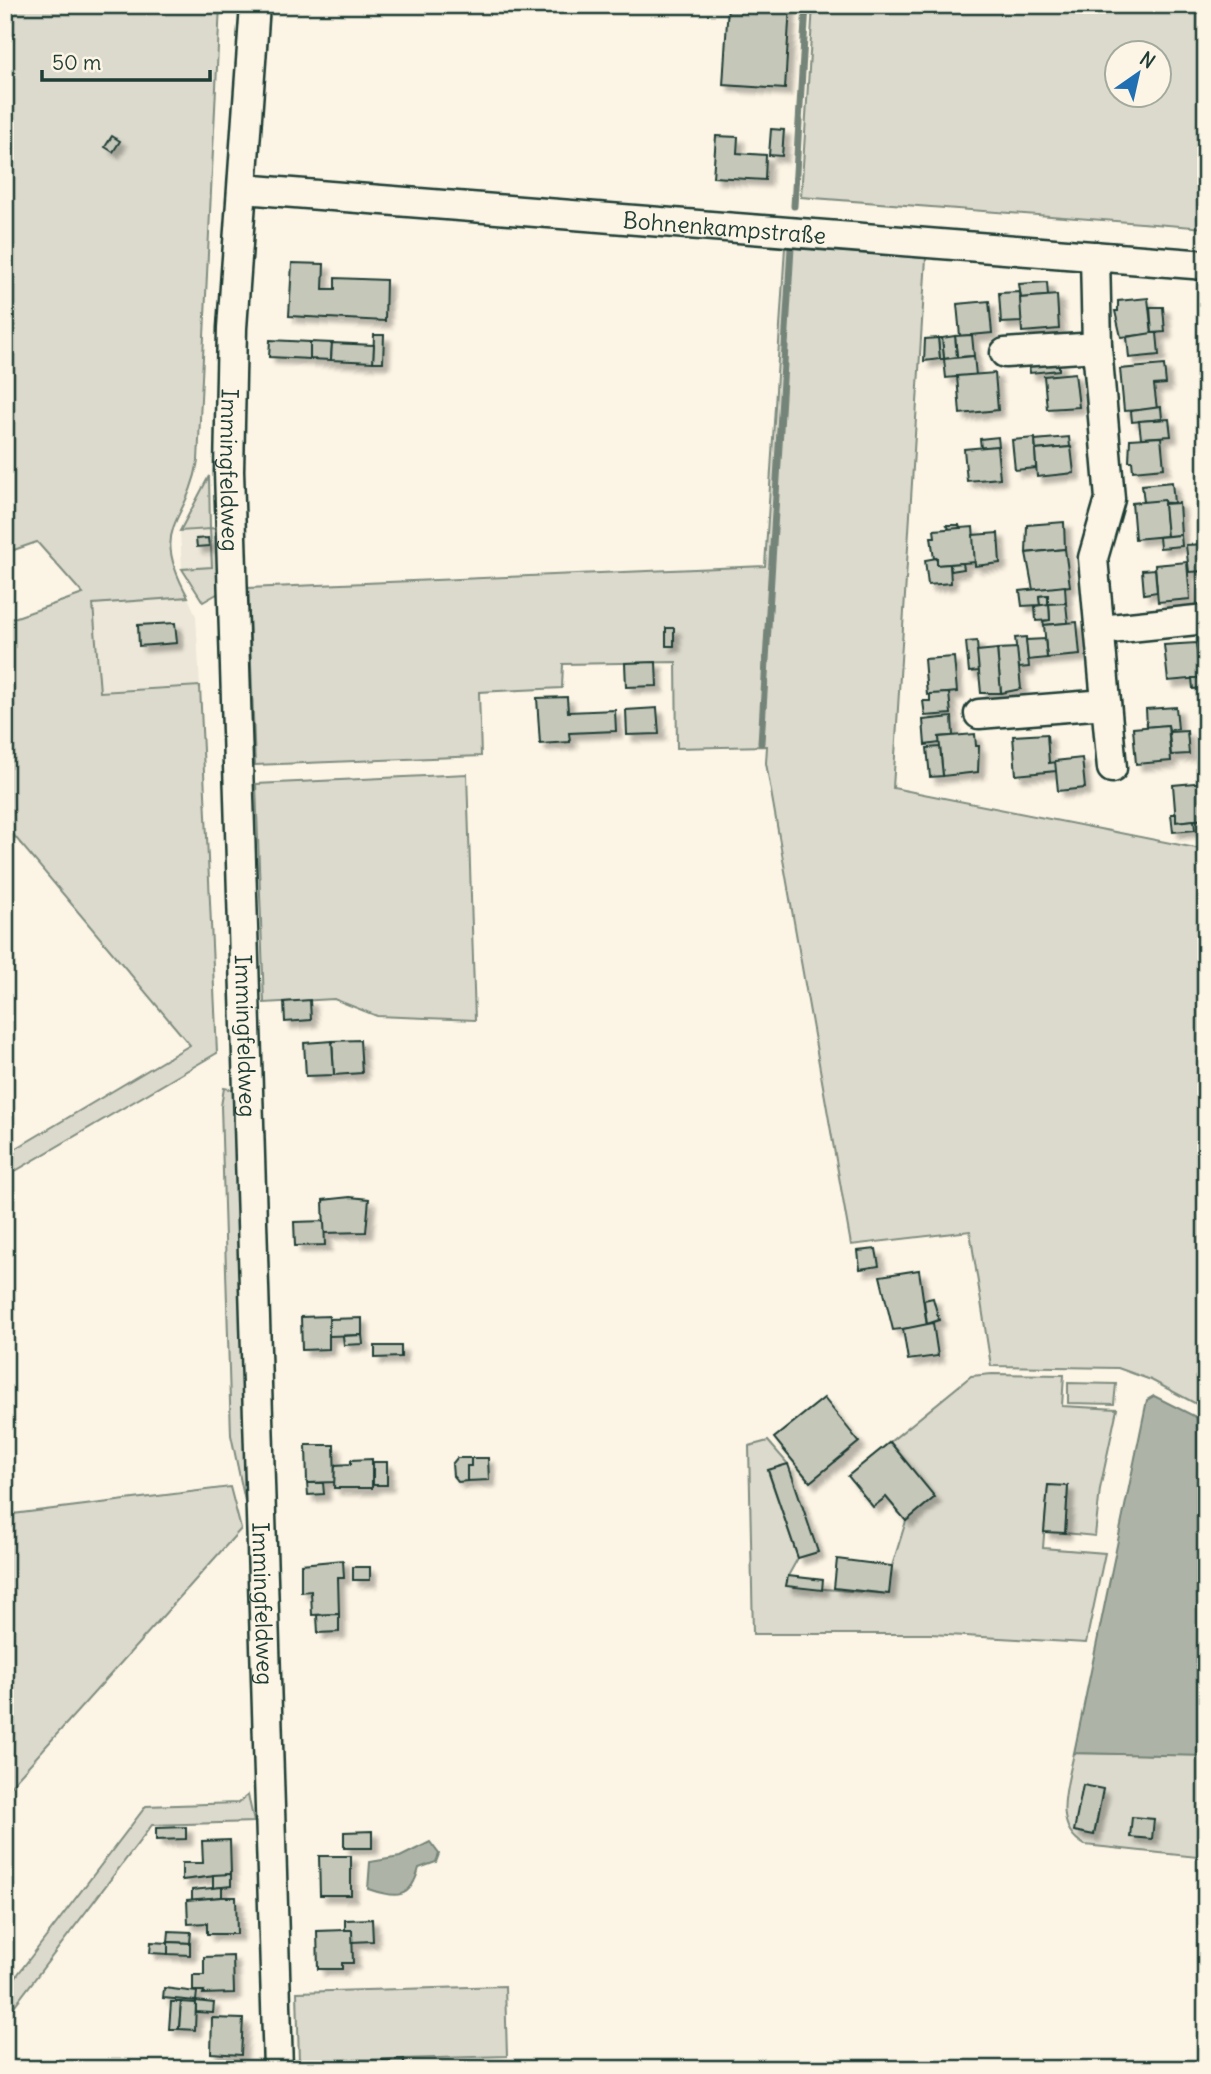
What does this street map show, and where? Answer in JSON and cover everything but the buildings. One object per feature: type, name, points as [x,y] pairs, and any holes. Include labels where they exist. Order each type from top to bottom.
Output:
[{"type":"street","name":"Immingfeldweg","points":[[255,5],[232,328],[229,471],[278,2069]]},
{"type":"street","name":"Bohnenkampstraße","points":[[243,189],[1206,265]]},
{"type":"street","points":[[1095,256],[1097,346],[1110,499],[1093,558],[1112,768]]},
{"type":"street","points":[[1004,353],[1097,346]]},
{"type":"street","points":[[1101,630],[1206,619]]},
{"type":"street","points":[[979,714],[1106,704]]},
{"type":"shaded area","points":[[5,5],[220,5],[198,461],[193,483],[171,539],[171,554],[176,573],[188,597],[93,604],[100,692],[200,686],[217,1053],[5,1177],[5,1155],[190,1045],[5,825],[5,621],[83,594],[37,542],[5,553]]},
{"type":"shaded area","points":[[813,5],[1206,5],[1206,228],[801,197]]},
{"type":"shaded area","points":[[785,247],[926,258],[893,788],[1206,850],[1206,1409],[1151,1380],[1118,1368],[991,1366],[970,1231],[851,1245],[766,763],[767,746],[677,748],[676,662],[563,664],[562,688],[479,692],[481,756],[255,765],[248,588],[765,566]]},
{"type":"shaded area","points":[[209,476],[210,528],[219,529],[222,591],[203,602],[182,569],[212,567],[210,529],[180,531]]},
{"type":"shaded area","points":[[210,529],[212,567],[182,569],[180,531]]},
{"type":"shaded area","points":[[188,597],[196,616],[200,686],[99,692],[93,604]]},
{"type":"shaded area","points":[[467,774],[475,1020],[377,1016],[334,999],[264,1003],[256,784]]},
{"type":"shaded area","points":[[224,1088],[235,1090],[250,1525],[231,1435],[221,1106]]},
{"type":"shaded area","points":[[1064,1375],[1062,1406],[1117,1409],[1100,1489],[1095,1536],[1065,1533],[1068,1487],[1048,1485],[1043,1548],[1105,1553],[1086,1643],[930,1634],[753,1634],[749,1446],[768,1441],[788,1464],[768,1471],[798,1558],[788,1576],[787,1586],[888,1594],[892,1566],[906,1521],[933,1498],[890,1442],[971,1376]]},
{"type":"shaded area","points":[[1068,1383],[1116,1384],[1114,1404],[1068,1403]]},
{"type":"shaded area","points":[[1154,1396],[1206,1422],[1206,1756],[1074,1753],[1147,1400]]},
{"type":"shaded area","points":[[230,1487],[241,1529],[5,1792],[5,1515]]},
{"type":"shaded area","points":[[1074,1753],[1206,1755],[1206,1858],[1085,1845],[1068,1827],[1065,1816],[1064,1804]]},
{"type":"shaded area","points":[[248,1795],[254,1822],[152,1825],[5,2018],[5,1991],[146,1806],[238,1803]]},
{"type":"shaded area","points":[[430,1842],[439,1854],[436,1862],[419,1868],[412,1886],[407,1891],[395,1895],[368,1889],[370,1862],[400,1857]]},
{"type":"shaded area","points":[[505,1986],[507,2056],[299,2062],[297,1992]]},
{"type":"waterway","points":[[794,206],[806,5]]},
{"type":"waterway","points":[[761,743],[791,248]]},
{"type":"waterway","points":[[5,2062],[19,2069]]}]
